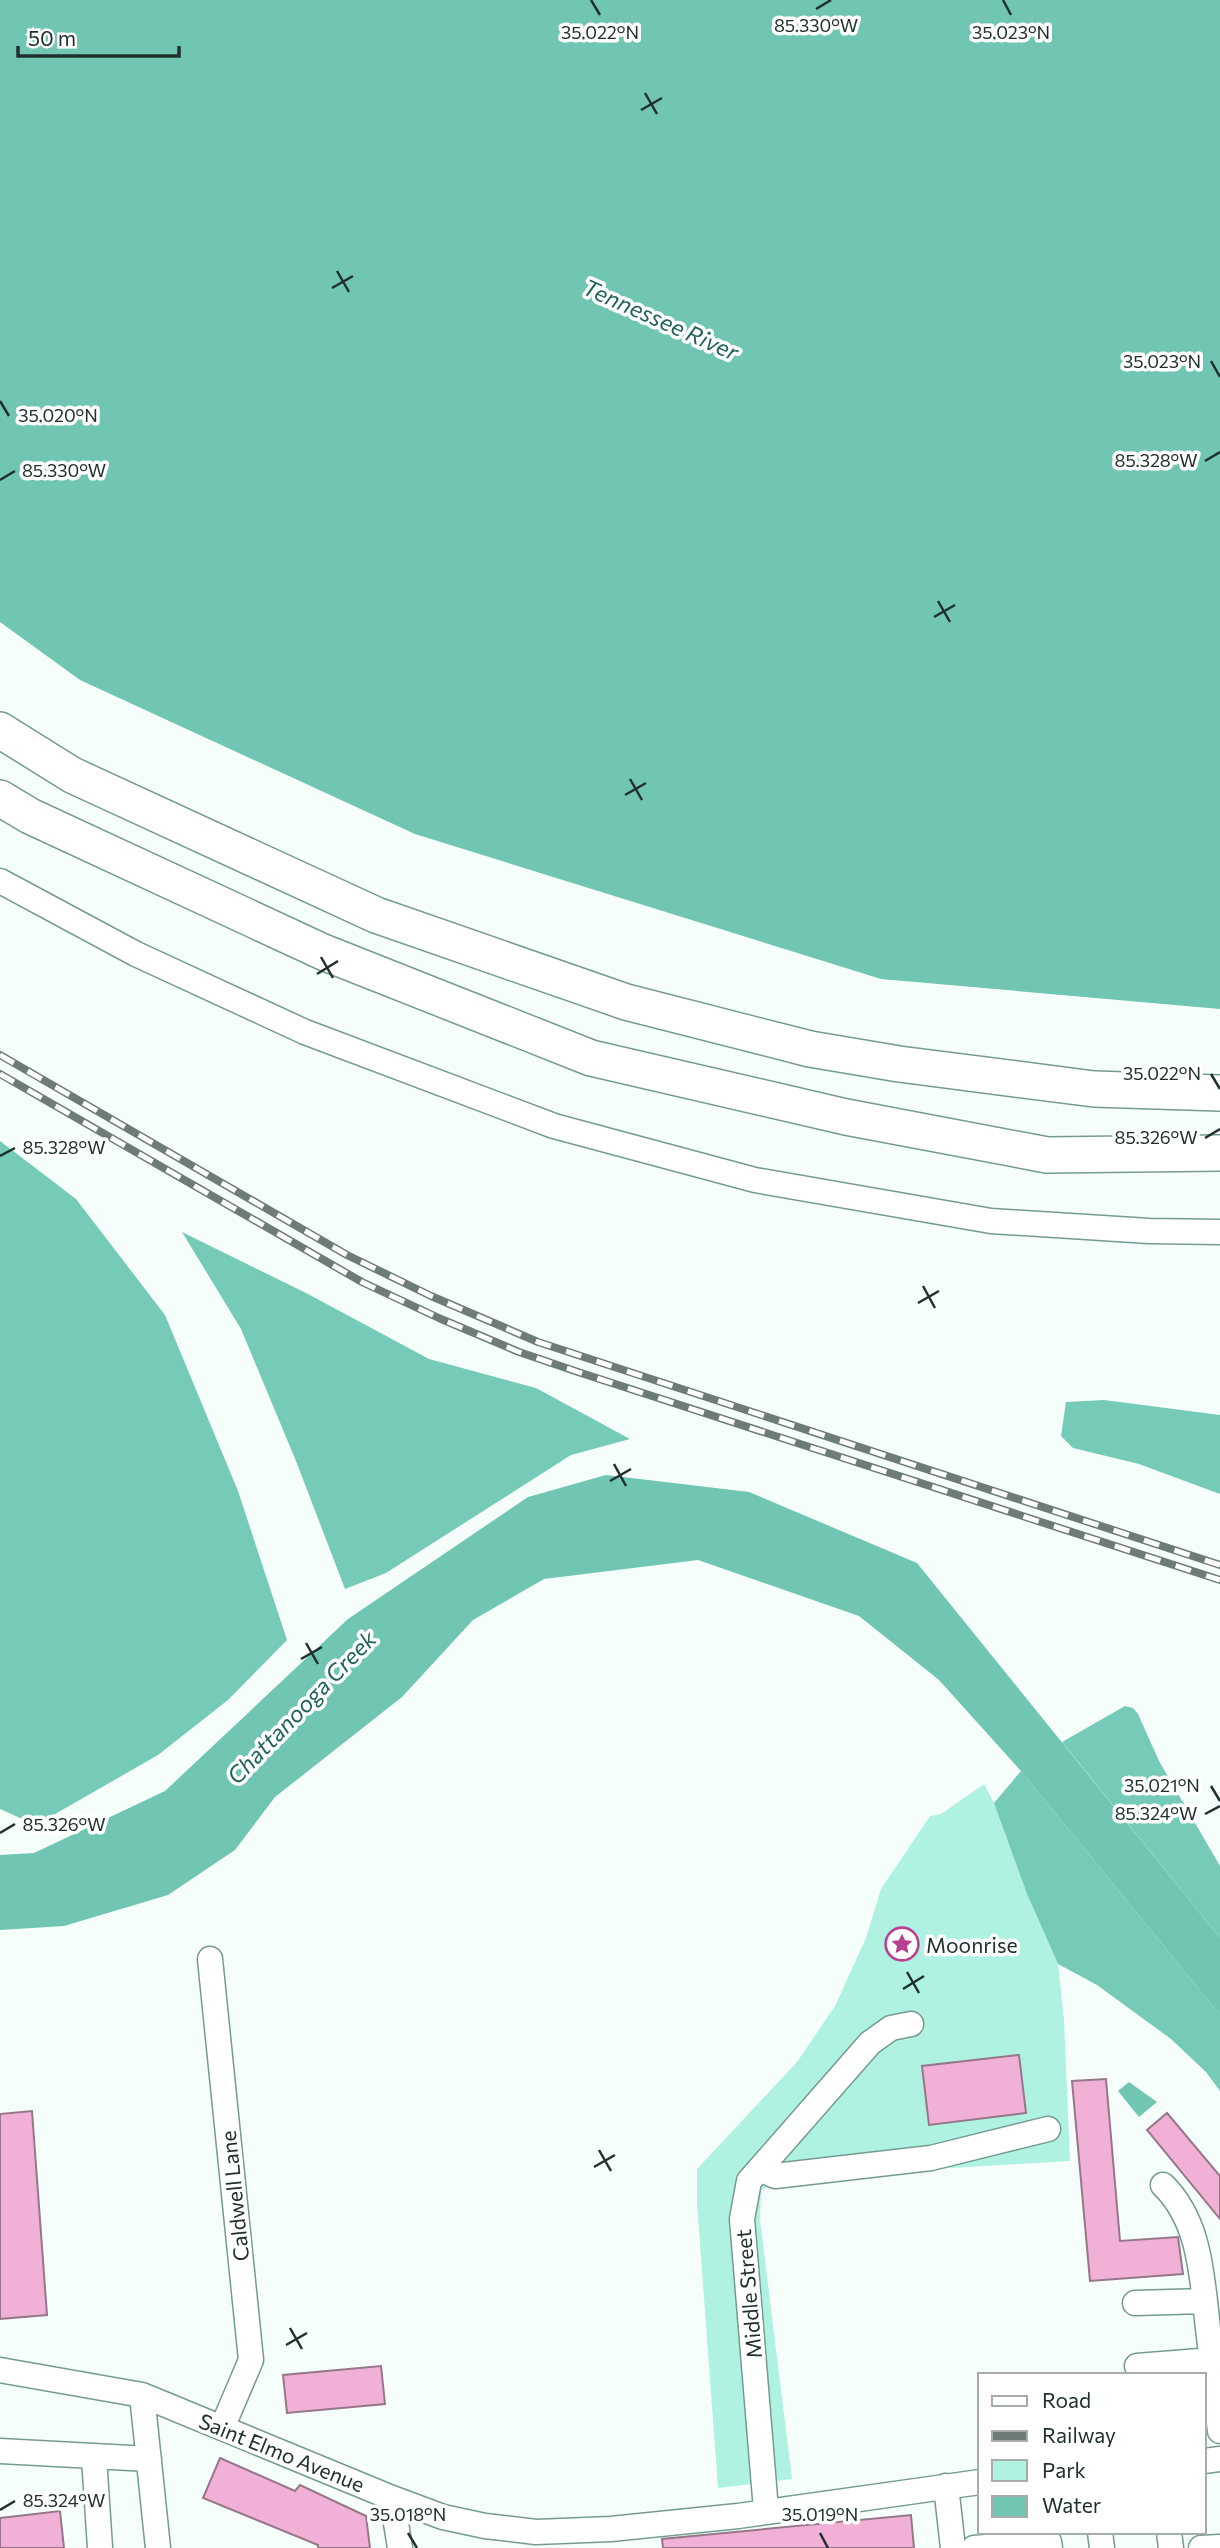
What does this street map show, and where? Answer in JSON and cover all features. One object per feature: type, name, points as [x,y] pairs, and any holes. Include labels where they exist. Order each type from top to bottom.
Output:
[{"type":"highway","points":[[0,730],[72,775],[376,915],[626,1002],[810,1049],[898,1064],[1094,1088],[1220,1093]]},
{"type":"highway","points":[[0,798],[30,816],[323,952],[591,1058],[846,1116],[1047,1155],[1220,1153]]},
{"type":"street","points":[[0,881],[136,954],[305,1032],[554,1126],[755,1180],[991,1221],[1149,1231],[1220,1232]]},
{"type":"street","name":"Caldwell Lane","points":[[211,1959],[251,2360],[222,2428]]},
{"type":"street","name":"Middle Street","points":[[766,2510],[742,2219],[749,2181],[870,2043],[891,2028],[911,2024]]},
{"type":"street","points":[[760,2169],[775,2176],[931,2158],[1048,2129]]},
{"type":"street","points":[[1163,2185],[1176,2198],[1190,2227],[1200,2262],[1220,2431]]},
{"type":"street","points":[[1135,2303],[1205,2301]]},
{"type":"street","points":[[1137,2366],[1212,2360]]},
{"type":"street","name":"Saint Elmo Avenue","points":[[0,2370],[142,2395],[443,2517],[485,2526],[536,2532],[611,2538],[766,2510],[978,2482]]},
{"type":"street","points":[[142,2395],[158,2548]]},
{"type":"street","points":[[0,2451],[149,2459]]},
{"type":"street","points":[[94,2457],[100,2548]]},
{"type":"street","points":[[946,2486],[953,2548]]},
{"type":"street","points":[[392,2498],[400,2548]]},
{"type":"street","points":[[974,2548],[1049,2542],[1050,2548]]},
{"type":"street","points":[[1201,2548],[1220,2546]]},
{"type":"green space","points":[[984,1784],[1058,1964],[1064,2020],[1070,2161],[779,2182],[761,2190],[760,2220],[792,2479],[718,2488],[697,2203],[697,2169],[797,2062],[835,2006],[866,1938],[881,1889],[930,1816],[941,1814]]},
{"type":"shaded area","points":[[0,1141],[76,1199],[165,1315],[238,1491],[287,1640],[228,1700],[158,1755],[36,1825],[0,1809]]},
{"type":"shaded area","points":[[182,1232],[308,1294],[429,1359],[536,1388],[630,1439],[571,1455],[386,1573],[345,1589],[241,1329]]},
{"type":"shaded area","points":[[1104,1400],[1220,1415],[1220,1494],[1139,1464],[1073,1448],[1061,1436],[1066,1402]]},
{"type":"shaded area","points":[[1125,1706],[1133,1708],[1138,1714],[1159,1761],[1220,1866],[1220,1938],[1062,1742]]},
{"type":"shaded area","points":[[1021,1771],[1220,2015],[1220,2091],[1206,2072],[1171,2039],[1097,1985],[1058,1964],[1027,1894],[994,1803]]},
{"type":"water","name":"Tennessee River","points":[[0,0],[1220,0],[1220,1009],[881,979],[415,834],[80,680],[0,622]]},
{"type":"water","name":"Chattanooga Creek","points":[[606,1475],[749,1492],[917,1563],[1220,1938],[1220,2015],[1021,1771],[939,1680],[859,1616],[698,1560],[544,1579],[473,1620],[402,1697],[275,1797],[235,1850],[168,1895],[64,1926],[0,1930],[0,1855],[34,1853],[165,1791],[348,1619],[528,1497]]},
{"type":"water","points":[[1129,2082],[1157,2102],[1139,2117],[1118,2091]]},
{"type":"building","points":[[1019,2055],[1026,2113],[929,2125],[922,2066]]},
{"type":"building","points":[[1106,2079],[1120,2241],[1178,2237],[1183,2274],[1090,2281],[1072,2081]]},
{"type":"building","points":[[32,2111],[47,2315],[0,2319],[0,2114]]},
{"type":"building","points":[[1167,2113],[1220,2176],[1220,2219],[1147,2130]]},
{"type":"building","points":[[381,2366],[385,2404],[287,2413],[283,2375]]},
{"type":"building","points":[[220,2458],[295,2491],[300,2485],[366,2516],[370,2548],[318,2548],[318,2545],[203,2498]]},
{"type":"building","points":[[60,2511],[64,2548],[0,2548],[0,2518]]},
{"type":"building","points":[[911,2515],[914,2548],[663,2548],[662,2539]]},
{"type":"railway","points":[[0,1055],[347,1255],[431,1296],[538,1342],[1220,1565]]},
{"type":"railway","points":[[0,1074],[362,1282],[519,1352],[1220,1580]]},
{"type":"place","name":"Moonrise","points":[[902,1944]]}]
